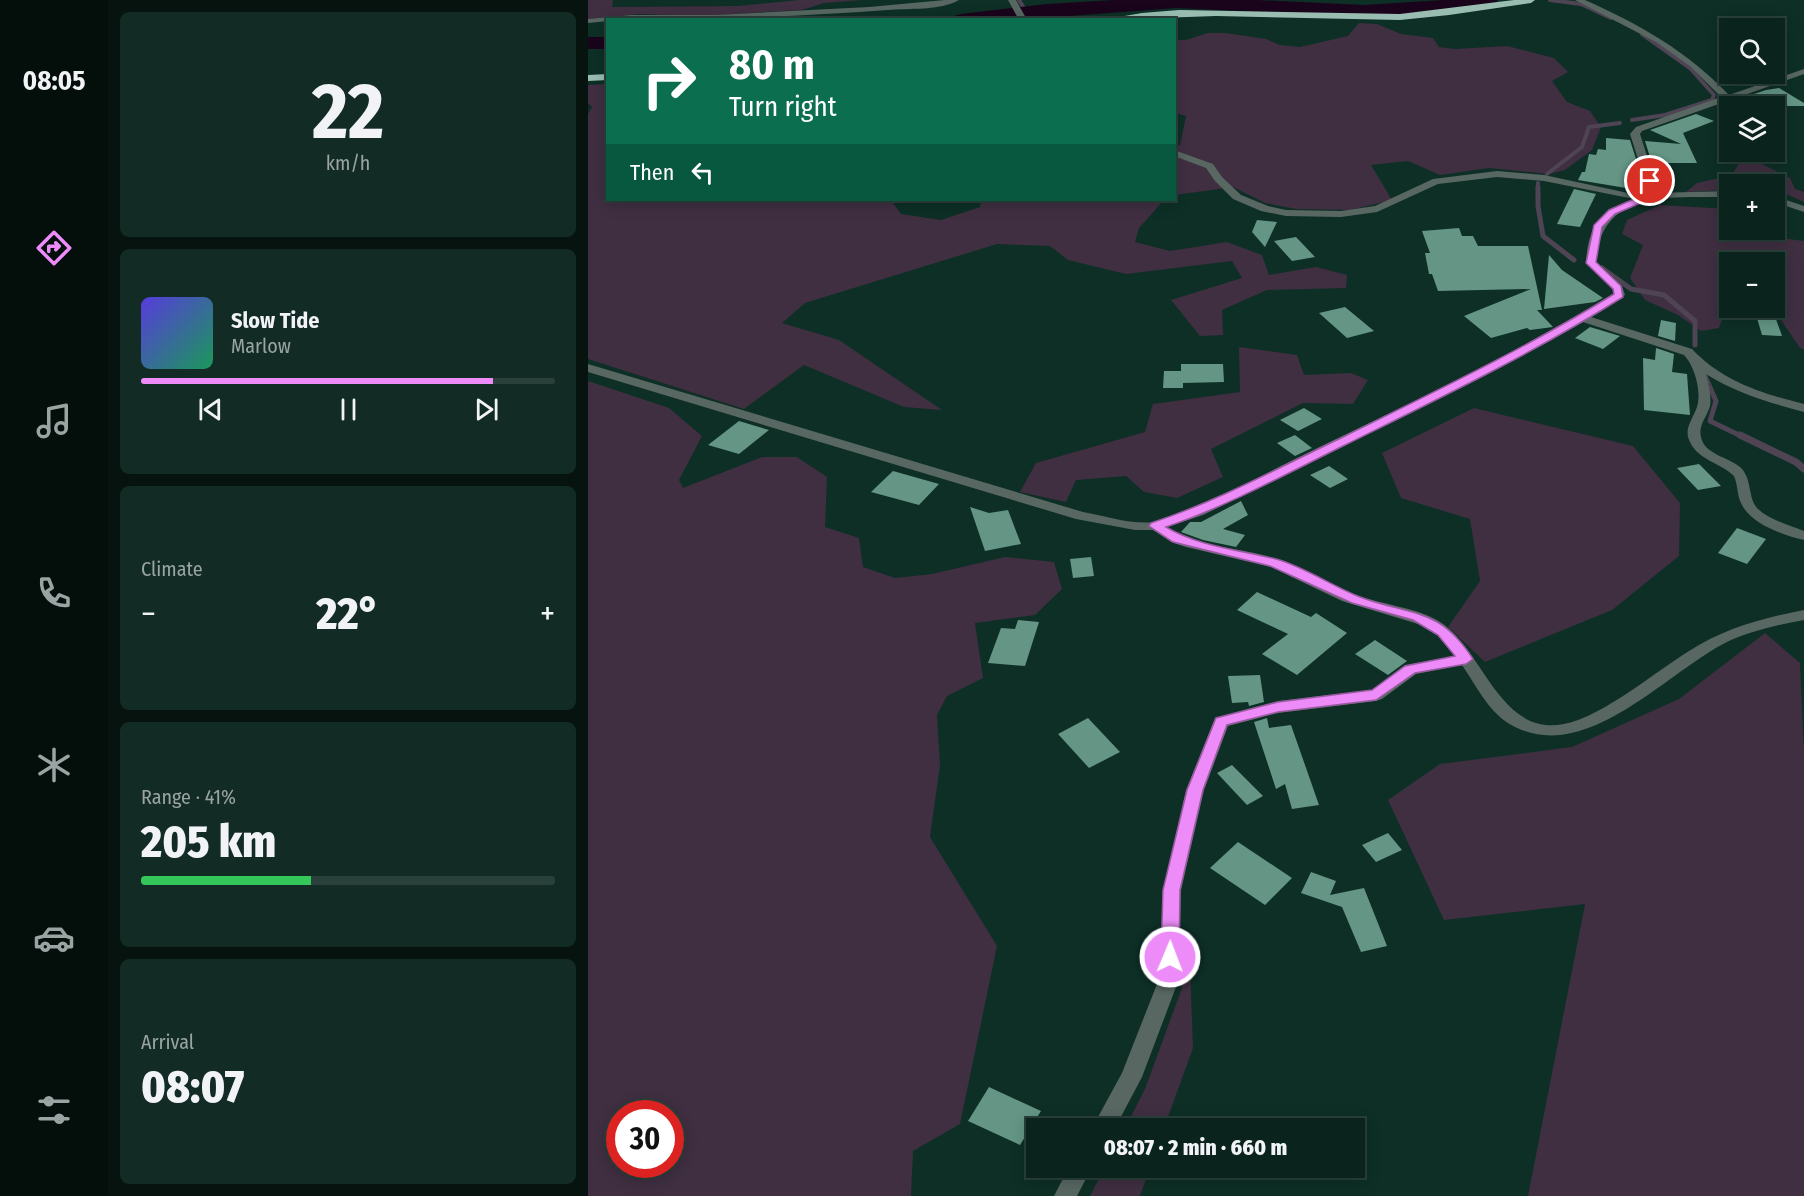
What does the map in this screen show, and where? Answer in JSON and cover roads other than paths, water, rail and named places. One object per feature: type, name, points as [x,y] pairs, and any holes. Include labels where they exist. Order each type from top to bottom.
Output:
[{"type":"highway","points":[[1131,18],[1209,12],[1400,17],[1445,13],[1531,0]]},
{"type":"highway","points":[[588,78],[606,76]]},
{"type":"street","points":[[620,18],[716,17],[869,9],[938,4],[955,0]]},
{"type":"street","points":[[1012,0],[1021,16]]},
{"type":"street","points":[[1581,1],[1642,29],[1683,55],[1725,96]]},
{"type":"street","points":[[588,21],[606,19]]},
{"type":"street","points":[[1733,96],[1804,71]]},
{"type":"street","points":[[1647,197],[1650,181],[1635,134],[1639,129],[1719,101]]},
{"type":"street","points":[[1176,154],[1201,160],[1210,166],[1218,178],[1237,197],[1286,213],[1341,214],[1377,209],[1436,181],[1497,174],[1544,178],[1629,196],[1719,194]]},
{"type":"street","points":[[588,368],[1082,516],[1135,526],[1156,526],[1198,512],[1404,411],[1582,318],[1619,295],[1618,288],[1591,263],[1598,227],[1612,212],[1647,197]]},
{"type":"street","points":[[1785,203],[1804,209]]},
{"type":"street","points":[[1582,318],[1688,352],[1697,363],[1766,399],[1804,408]]},
{"type":"street","points":[[1697,363],[1704,403],[1694,424],[1695,440],[1704,451],[1736,471],[1745,484],[1747,502],[1752,510],[1765,519],[1804,536]]},
{"type":"street","points":[[1156,526],[1178,539],[1275,563],[1357,600],[1418,617],[1443,632],[1466,659],[1498,707],[1516,721],[1538,728],[1562,731],[1590,721],[1711,644],[1756,624],[1804,615]]},
{"type":"street","points":[[1108,1118],[1131,1077],[1170,979],[1172,890],[1195,790],[1221,722],[1278,707],[1376,695],[1411,669],[1466,659]]},
{"type":"street","points":[[1065,1196],[1075,1178]]},
{"type":"waterway","points":[[1019,0],[1027,13]]},
{"type":"waterway","points":[[978,18],[1047,10],[1176,2],[1364,11],[1419,9],[1488,0]]},
{"type":"waterway","points":[[1550,0],[1581,4],[1611,18]]},
{"type":"waterway","points":[[1632,120],[1665,115],[1712,100],[1714,95],[1690,68],[1642,34]]},
{"type":"waterway","points":[[588,43],[606,43]]},
{"type":"waterway","points":[[1547,174],[1582,147],[1589,127],[1620,123]]},
{"type":"waterway","points":[[1538,183],[1538,206],[1543,236],[1574,260]]},
{"type":"waterway","points":[[1602,268],[1631,289],[1664,295],[1695,321],[1695,345]]},
{"type":"waterway","points":[[1705,376],[1716,401],[1710,421],[1743,437]]},
{"type":"waterway","points":[[1740,435],[1796,462],[1804,469]]}]
